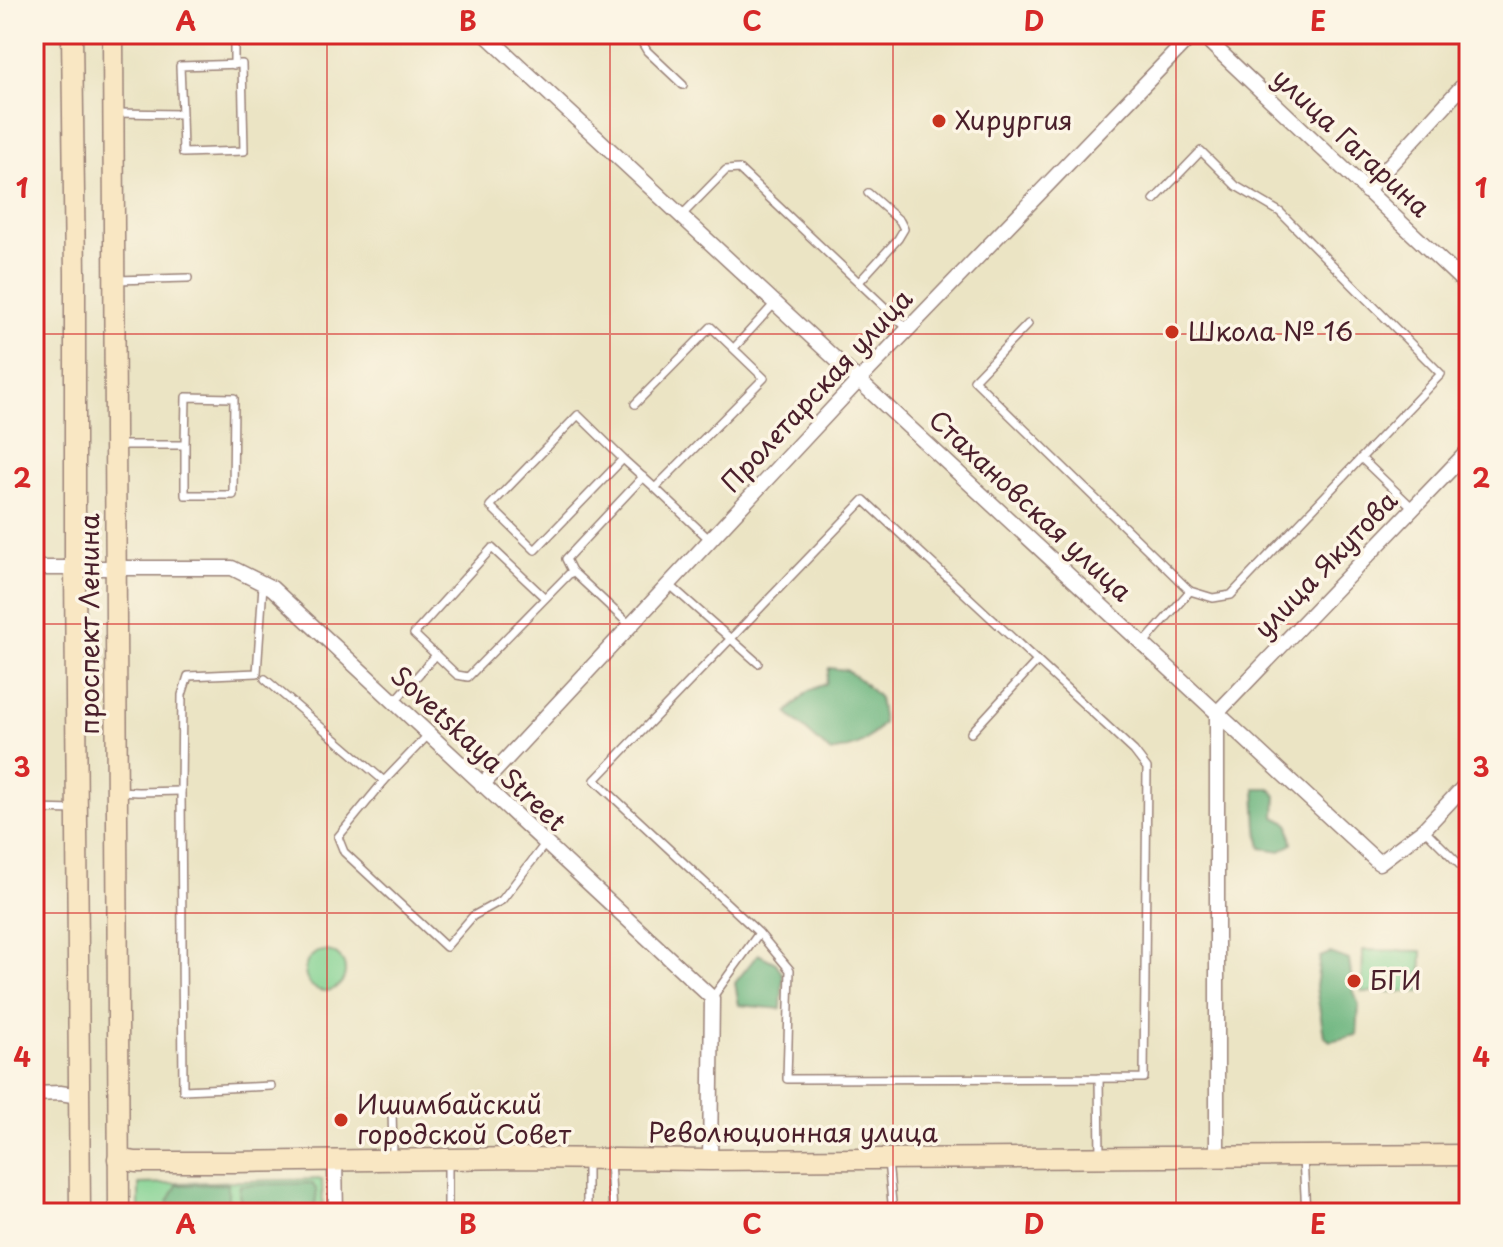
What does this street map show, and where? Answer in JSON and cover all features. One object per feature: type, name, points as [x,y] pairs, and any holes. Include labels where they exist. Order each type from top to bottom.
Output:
[{"type":"street","name":"проспект Ленина","points":[[72,34],[80,1213]]},
{"type":"street","name":"проспект Ленина","points":[[113,34],[119,1213]]},
{"type":"street","name":"Пролетарская улица","points":[[482,785],[859,380],[1193,34]]},
{"type":"street","name":"улица Гагарина","points":[[1201,34],[1469,287]]},
{"type":"street","name":"Стахановская улица","points":[[495,37],[681,216],[1379,863],[1424,829]]},
{"type":"street","points":[[1366,191],[1469,79]]},
{"type":"street","name":"улица Якутова","points":[[1217,713],[1469,450]]},
{"type":"street","name":"Sovetskaya Street","points":[[34,568],[232,568],[272,588],[712,998]]},
{"type":"street","points":[[1217,713],[1217,1156]]},
{"type":"street","points":[[1424,829],[1469,781]]},
{"type":"street","points":[[710,1160],[712,998]]},
{"type":"street","points":[[34,1094],[79,1096]]},
{"type":"street","name":"Революционная улица","points":[[118,1159],[136,1162],[1469,1155]]},
{"type":"street","points":[[335,1161],[336,1213]]},
{"type":"lane","points":[[234,34],[234,65]]},
{"type":"lane","points":[[637,34],[647,51],[683,85]]},
{"type":"lane","points":[[242,64],[244,151],[183,153],[182,114],[180,66],[242,64]]},
{"type":"lane","points":[[113,113],[182,114]]},
{"type":"lane","points":[[1028,324],[974,380],[1190,591],[1213,598],[1231,595],[1441,374],[1280,212],[1236,186],[1201,151],[1154,200]]},
{"type":"lane","points":[[681,216],[726,170],[739,169],[908,329]]},
{"type":"lane","points":[[859,282],[904,229],[900,221],[868,193]]},
{"type":"lane","points":[[114,280],[188,278]]},
{"type":"lane","points":[[734,348],[775,303]]},
{"type":"lane","points":[[635,404],[711,327],[764,378],[655,488]]},
{"type":"lane","points":[[186,397],[234,398],[233,495],[185,495],[185,445],[186,397]]},
{"type":"lane","points":[[623,459],[535,550],[490,506],[578,415],[710,540]]},
{"type":"lane","points":[[115,445],[185,445]]},
{"type":"lane","points":[[1361,458],[1413,508]]},
{"type":"lane","points":[[630,625],[572,571],[566,559],[643,477]]},
{"type":"lane","points":[[864,500],[1134,751],[1147,768],[1144,1078],[787,1079],[790,970],[759,933],[595,780],[731,639],[864,500]]},
{"type":"lane","points":[[545,598],[492,548],[414,634],[457,675],[468,677],[572,571]]},
{"type":"lane","points":[[263,583],[257,673],[188,676],[182,695],[183,1090],[271,1086]]},
{"type":"lane","points":[[669,583],[758,663]]},
{"type":"lane","points":[[1143,644],[1190,591]]},
{"type":"lane","points":[[393,703],[436,655]]},
{"type":"lane","points":[[971,733],[1037,661]]},
{"type":"lane","points":[[265,679],[384,781]]},
{"type":"lane","points":[[429,734],[384,781],[338,837],[344,852],[446,947],[473,916],[502,900],[545,844]]},
{"type":"lane","points":[[116,791],[181,791]]},
{"type":"lane","points":[[34,809],[78,810]]},
{"type":"lane","points":[[1424,829],[1469,874]]},
{"type":"lane","points":[[712,998],[759,933]]},
{"type":"lane","points":[[1099,1078],[1100,1157]]},
{"type":"lane","points":[[392,1108],[393,1159]]},
{"type":"lane","points":[[1303,1156],[1306,1213]]},
{"type":"lane","points":[[448,1159],[448,1213]]},
{"type":"lane","points":[[587,1159],[587,1213]]},
{"type":"lane","points":[[610,1159],[613,1213]]},
{"type":"lane","points":[[888,1159],[893,1213]]},
{"type":"green space","points":[[829,668],[846,670],[879,698],[883,723],[860,744],[830,752],[787,713],[807,692],[826,683]]},
{"type":"green space","points":[[1255,788],[1270,788],[1276,796],[1275,817],[1289,824],[1292,844],[1281,851],[1261,848]]},
{"type":"green space","points":[[1363,950],[1422,951],[1421,992],[1362,992]]},
{"type":"green space","points":[[325,951],[339,957],[345,971],[339,985],[325,991],[311,985],[305,971],[311,957]]},
{"type":"green space","points":[[1330,953],[1349,960],[1359,1006],[1357,1035],[1330,1041],[1324,1036],[1316,987],[1320,957]]},
{"type":"green space","points":[[758,954],[776,963],[783,975],[781,1009],[739,1005],[735,983]]},
{"type":"green space","points":[[322,1179],[323,1213],[139,1213],[139,1184]]},
{"type":"green space","points":[[312,1183],[317,1191],[314,1213],[273,1213],[278,1209],[278,1204],[262,1206],[254,1211],[245,1209],[239,1196],[240,1185]]},
{"type":"green space","points":[[228,1184],[228,1209],[223,1213],[172,1213],[168,1202],[177,1185]]},
{"type":"place","name":"Хирургия","points":[[939,121]]},
{"type":"place","name":"Школа № 16","points":[[1172,332]]},
{"type":"place","name":"БГИ","points":[[1354,981]]},
{"type":"place","name":"Ишимбайский городской Совет","points":[[341,1120]]}]
